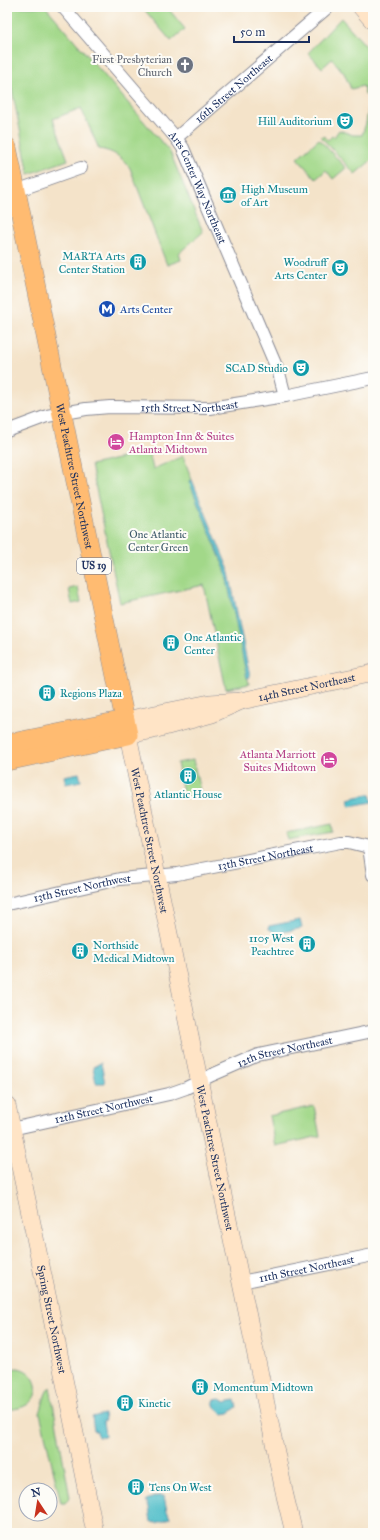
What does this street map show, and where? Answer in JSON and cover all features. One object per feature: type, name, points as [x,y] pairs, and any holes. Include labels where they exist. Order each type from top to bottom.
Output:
[{"type":"main road","points":[[360,7],[373,21]]},
{"type":"main road","name":"West Peachtree Street Northwest","points":[[7,147],[12,193],[63,413],[126,728],[294,1533]]},
{"type":"main road","name":"14th Street Northeast","points":[[126,728],[210,703],[241,701],[373,673]]},
{"type":"main road","points":[[7,744],[126,728]]},
{"type":"main road","points":[[7,761],[126,728]]},
{"type":"main road","name":"Spring Street Northwest","points":[[7,1105],[10,1130],[48,1299],[95,1533]]},
{"type":"street","name":"Arts Center Way Northeast","points":[[63,7],[176,138],[187,158],[276,366],[285,396]]},
{"type":"street","name":"16th Street Northeast","points":[[176,138],[328,7]]},
{"type":"street","points":[[12,193],[80,168]]},
{"type":"street","name":"15th Street Northeast","points":[[7,431],[35,420],[63,413],[110,407],[210,408],[285,396],[373,378]]},
{"type":"street","name":"13th Street Northeast","points":[[157,876],[177,874],[341,842],[358,843],[371,847]]},
{"type":"street","points":[[371,847],[373,875]]},
{"type":"street","name":"13th Street Northwest","points":[[7,904],[120,879],[157,876]]},
{"type":"street","name":"12th Street Northeast","points":[[200,1082],[212,1074],[267,1052],[373,1030]]},
{"type":"street","name":"12th Street Northwest","points":[[10,1130],[168,1094],[200,1082]]},
{"type":"street","name":"11th Street Northeast","points":[[241,1282],[373,1255]]},
{"type":"green space","points":[[7,7],[46,7],[170,152],[203,232],[179,253],[181,260],[167,265],[130,168],[117,155],[109,151],[99,149],[81,108],[53,119],[68,160],[29,174],[7,65]]},
{"type":"green space","points":[[142,7],[167,7],[185,29],[171,41]]},
{"type":"green space","points":[[341,18],[373,54],[373,94],[365,95],[363,86],[351,89],[344,73],[332,59],[322,68],[308,53]]},
{"type":"green space","points":[[369,105],[373,105],[373,159],[355,174],[321,137],[323,135],[328,140],[332,136],[334,137],[339,130],[353,135],[362,135]]},
{"type":"green space","points":[[319,139],[346,168],[333,179],[326,170],[316,179],[297,158]]},
{"type":"green space","name":"One Atlantic Center Green","points":[[149,452],[153,469],[183,456],[192,480],[189,481],[225,569],[249,684],[226,689],[204,585],[120,603],[91,465]]},
{"type":"green space","points":[[78,587],[81,602],[72,604],[69,589]]},
{"type":"green space","points":[[193,760],[201,795],[184,798],[177,763]]},
{"type":"green space","points":[[332,824],[333,832],[288,840],[286,833]]},
{"type":"green space","points":[[314,1106],[320,1136],[275,1146],[269,1116]]},
{"type":"green space","points":[[373,1337],[373,1361],[370,1362],[366,1338]]},
{"type":"green space","points":[[18,1368],[29,1373],[33,1378],[36,1394],[28,1404],[7,1410],[7,1369]]},
{"type":"green space","points":[[50,1387],[70,1498],[65,1503],[61,1503],[58,1482],[56,1482],[40,1413]]},
{"type":"water","points":[[192,480],[228,568],[250,677],[247,678],[225,569],[189,481]]},
{"type":"water","points":[[79,773],[81,781],[66,784],[64,776]]},
{"type":"water","points":[[370,794],[372,802],[350,806],[348,799]]},
{"type":"water","points":[[300,920],[302,928],[279,933],[278,935],[268,928],[269,926]]},
{"type":"water","points":[[101,1063],[105,1083],[96,1083],[93,1067]]},
{"type":"water","points":[[220,1399],[225,1402],[235,1400],[237,1407],[229,1413],[222,1414],[215,1408],[213,1400]]},
{"type":"water","points":[[104,1414],[105,1420],[103,1421],[105,1436],[98,1437],[97,1431],[94,1431],[92,1417]]},
{"type":"water","points":[[157,1496],[164,1496],[170,1518],[157,1523],[151,1522],[149,1507],[146,1500]]},
{"type":"place","name":"First Presbyterian Church","points":[[185,65]]},
{"type":"place","name":"Hill Auditorium","points":[[345,121]]},
{"type":"place","name":"High Museum of Art","points":[[228,195]]},
{"type":"place","name":"MARTA Arts Center Station","points":[[138,262]]},
{"type":"place","name":"Woodruff Arts Center","points":[[340,268]]},
{"type":"place","name":"Arts Center","points":[[107,309]]},
{"type":"place","name":"SCAD Studio","points":[[301,368]]},
{"type":"place","name":"Hampton Inn & Suites Atlanta Midtown","points":[[116,442]]},
{"type":"place","name":"One Atlantic Center","points":[[171,643]]},
{"type":"place","name":"Regions Plaza","points":[[47,693]]},
{"type":"place","name":"Atlanta Marriott Suites Midtown","points":[[329,760]]},
{"type":"place","name":"Atlantic House","points":[[188,776]]},
{"type":"place","name":"1105 West Peachtree","points":[[307,944]]},
{"type":"place","name":"Northside Medical Midtown","points":[[80,951]]},
{"type":"place","name":"Momentum Midtown","points":[[200,1387]]},
{"type":"place","name":"Kinetic","points":[[125,1403]]},
{"type":"place","name":"Tens On West","points":[[136,1487]]}]
